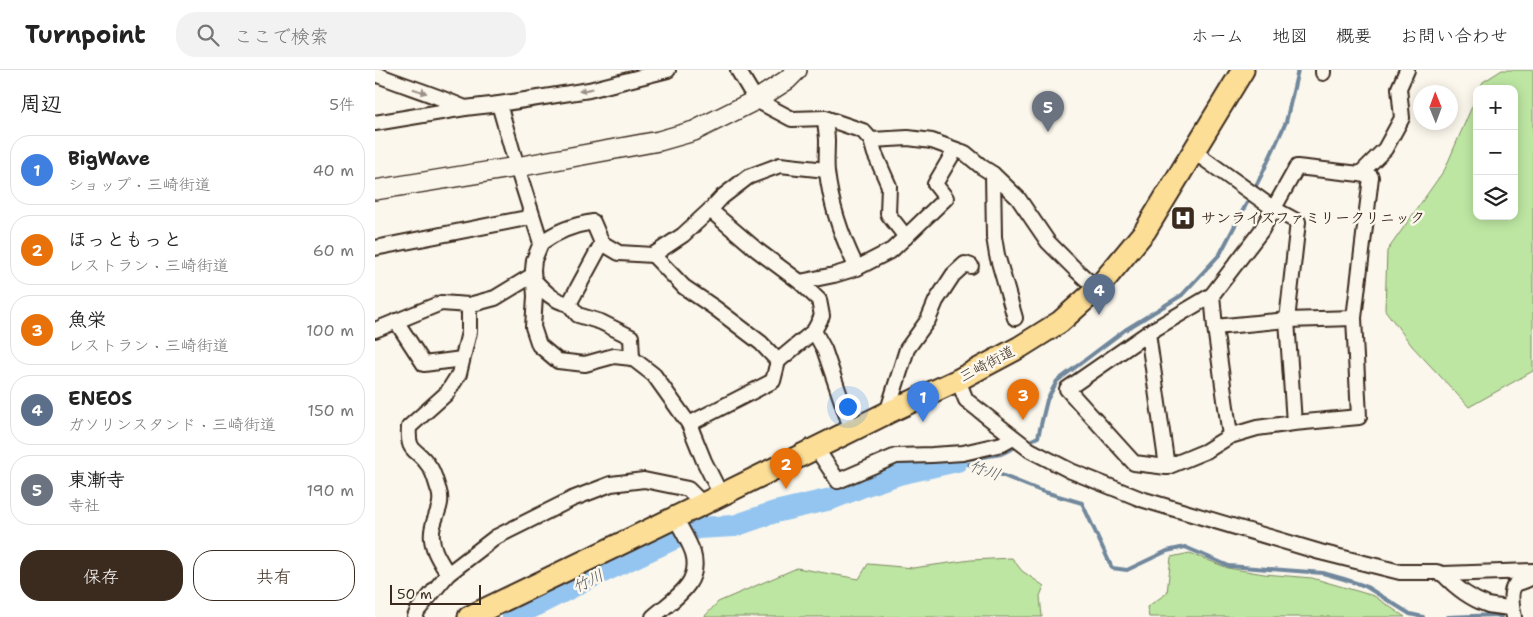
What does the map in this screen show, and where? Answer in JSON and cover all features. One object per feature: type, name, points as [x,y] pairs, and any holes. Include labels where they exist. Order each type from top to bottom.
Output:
[{"type":"main road","name":"三崎街道","points":[[469,617],[958,380],[1020,347],[1060,322],[1097,288],[1145,231],[1243,70]]},
{"type":"street","points":[[375,123],[589,90],[667,70]]},
{"type":"street","points":[[738,70],[756,100],[791,119],[825,118],[863,131],[871,140],[889,186],[888,214],[906,237]]},
{"type":"street","points":[[375,190],[659,141],[694,130],[756,100],[787,80],[797,70]]},
{"type":"street","points":[[1360,174],[1385,149],[1402,118],[1399,88],[1407,70]]},
{"type":"street","points":[[375,74],[465,108]]},
{"type":"street","points":[[499,104],[541,243]]},
{"type":"street","points":[[825,118],[827,139],[826,170],[836,216],[845,244],[857,268]]},
{"type":"street","points":[[871,140],[908,138],[933,141],[965,154],[993,174],[1018,198],[1048,242],[1097,288]]},
{"type":"street","points":[[800,282],[857,268],[892,250],[946,198],[935,184],[955,150]]},
{"type":"street","points":[[1193,151],[1245,190],[1298,222],[1287,320],[1294,422]]},
{"type":"street","points":[[712,499],[704,461],[689,424],[654,374],[632,358],[614,356],[585,364],[558,361],[539,345],[533,327],[535,296],[534,260],[541,243],[551,236],[577,224],[593,222],[602,243],[619,253],[653,255],[683,235],[722,197],[748,177],[780,165],[826,170]]},
{"type":"street","points":[[1297,167],[1360,174],[1371,178],[1354,318],[1359,417],[1294,422],[1257,428],[1230,436],[1206,452],[1167,467],[1134,463],[1067,389],[1148,333],[1212,295],[1261,231],[1297,167]]},
{"type":"street","points":[[993,174],[994,238],[1015,318]]},
{"type":"street","points":[[689,424],[773,381],[778,361],[814,332],[822,316],[819,300],[800,282],[757,250],[710,210]]},
{"type":"street","points":[[375,248],[532,217]]},
{"type":"street","points":[[569,304],[602,243]]},
{"type":"street","points":[[653,255],[684,287],[761,343],[778,361]]},
{"type":"street","points":[[887,413],[907,348],[928,320],[953,275],[965,264],[971,266]]},
{"type":"street","points":[[533,277],[547,295],[569,304],[579,315],[601,322],[631,337],[632,358]]},
{"type":"street","points":[[375,330],[441,303],[469,305],[495,298],[533,277]]},
{"type":"street","points":[[1212,295],[1230,436]]},
{"type":"street","points":[[448,574],[435,552],[431,533],[440,508],[440,493],[429,466],[410,446],[409,427],[447,393],[459,374],[469,332],[469,305]]},
{"type":"street","points":[[1215,326],[1287,320],[1354,318]]},
{"type":"street","points":[[396,321],[424,364],[463,358]]},
{"type":"street","points":[[814,332],[824,349],[852,431]]},
{"type":"street","points":[[1148,333],[1167,467]]},
{"type":"street","points":[[958,380],[966,400],[1030,450],[1071,471],[1141,499],[1320,552],[1400,572],[1436,572],[1443,574],[1533,571]]},
{"type":"street","points":[[816,448],[838,481],[896,456],[932,456],[963,453],[1002,444],[1013,438]]},
{"type":"street","points":[[415,617],[418,610],[448,574],[496,537],[572,499],[611,484],[644,480],[688,489],[712,499]]},
{"type":"street","points":[[653,617],[689,584],[696,570],[693,552],[675,518]]},
{"type":"street","points":[[1443,574],[1453,585],[1478,601],[1513,612],[1512,590],[1516,584],[1531,579],[1533,576]]},
{"type":"green space","points":[[1502,70],[1533,70],[1533,371],[1469,407],[1412,346],[1385,310],[1387,251],[1445,169],[1473,104],[1473,220],[1518,220],[1518,85],[1481,85]]},
{"type":"green space","points":[[1190,553],[1228,568],[1264,574],[1312,578],[1374,596],[1405,617],[1149,617],[1147,607],[1167,593],[1171,557]]},
{"type":"green space","points":[[1012,558],[1022,571],[1044,586],[1040,596],[1042,617],[704,617],[718,602],[797,568],[859,579],[868,564],[913,568],[971,560]]},
{"type":"waterway","points":[[1025,443],[1038,437],[1047,400],[1057,381],[1125,330],[1182,295],[1220,254],[1262,174],[1286,122],[1298,70]]},
{"type":"waterway","points":[[957,461],[1001,454],[1018,446]]},
{"type":"waterway","name":"竹川","points":[[513,617],[590,578],[697,528],[734,526],[775,512],[831,499],[899,474],[957,461]]},
{"type":"waterway","name":"竹川","points":[[959,461],[994,472],[1041,491],[1082,503],[1112,568],[1127,570],[1167,551],[1185,547],[1229,566],[1323,573],[1344,579],[1365,586],[1410,614],[1423,617]]},
{"type":"waterway","name":"竹川","points":[[1448,617],[1496,615],[1501,617]]},
{"type":"place","name":"東漸寺","points":[[1048,132]]},
{"type":"place","name":"サンライズファミリークリニック","points":[[1183,218]]},
{"type":"place","name":"ENEOS","points":[[1099,315]]},
{"type":"place","name":"魚栄","points":[[1023,420]]},
{"type":"place","name":"BigWave","points":[[923,422]]},
{"type":"place","name":"ほっともっと","points":[[786,489]]}]
